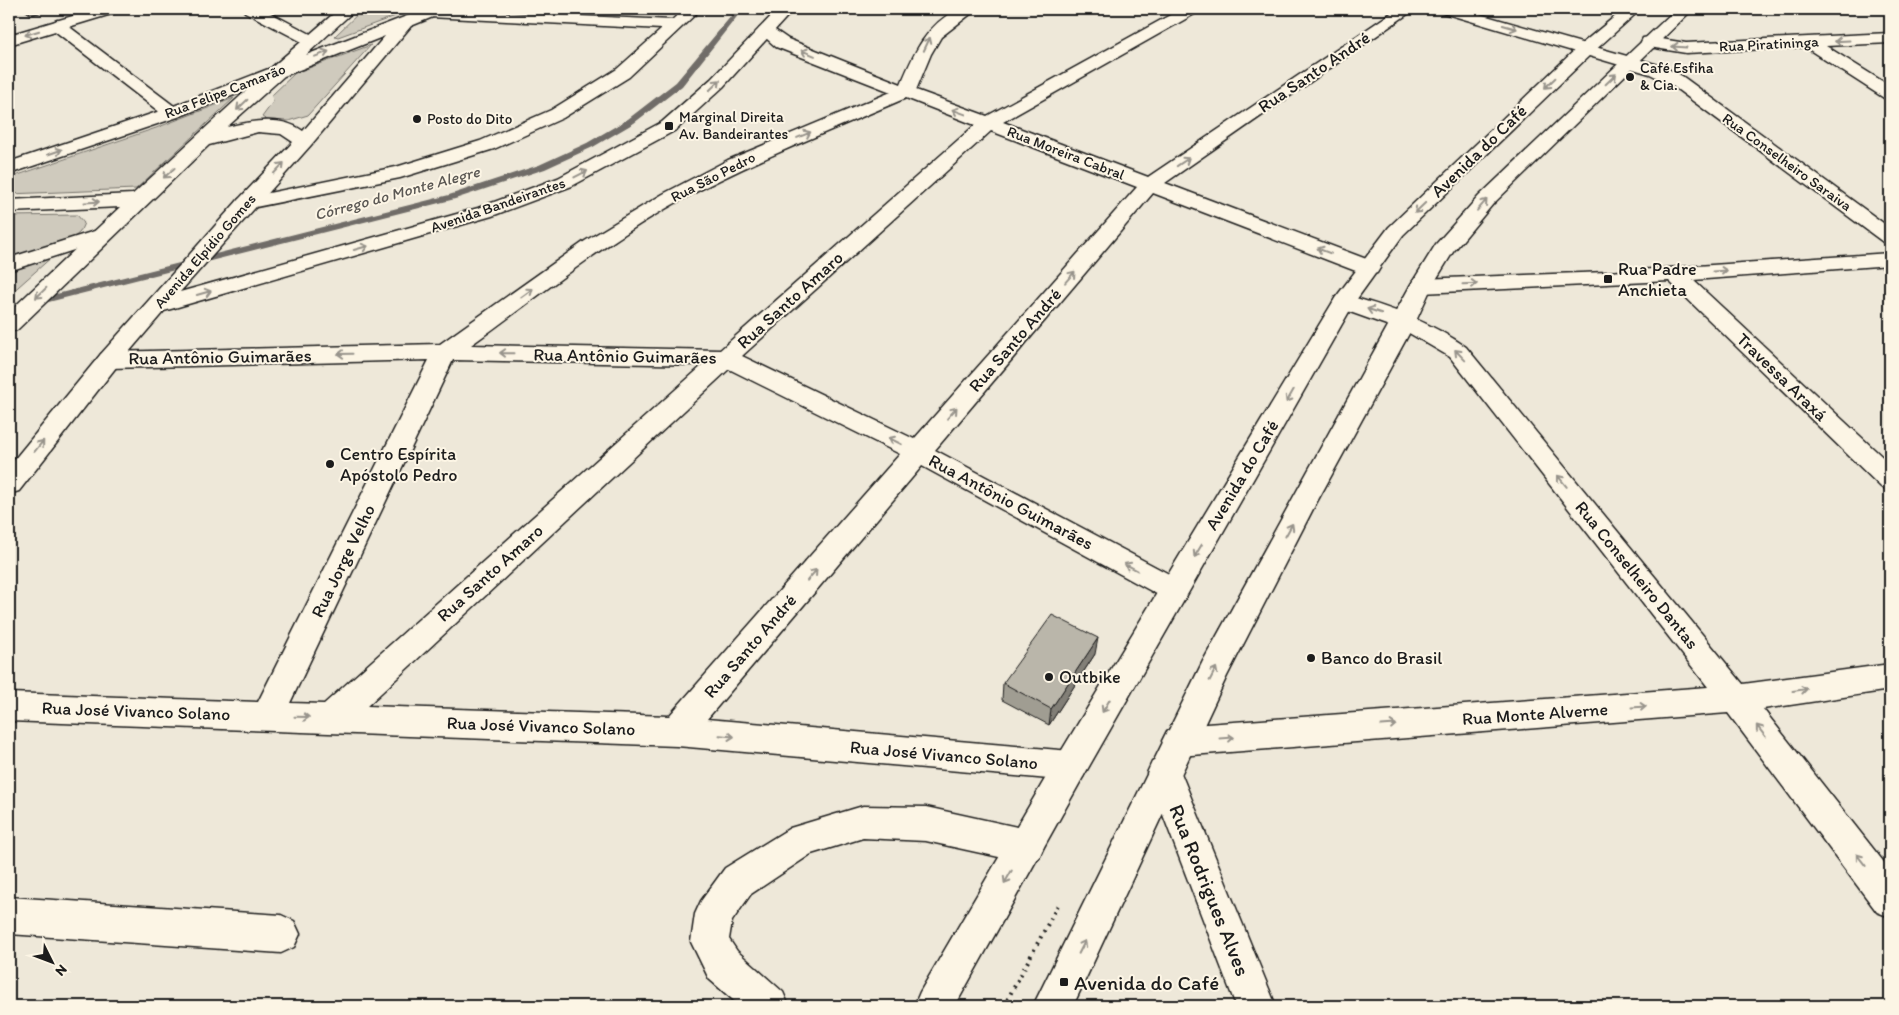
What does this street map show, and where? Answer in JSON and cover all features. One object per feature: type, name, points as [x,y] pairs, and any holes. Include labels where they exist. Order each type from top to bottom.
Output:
[{"type":"street","points":[[9,40],[112,9]]},
{"type":"street","points":[[252,9],[312,41]]},
{"type":"street","points":[[9,325],[138,200],[348,9]]},
{"type":"street","points":[[246,203],[400,172],[487,145],[557,114],[623,73],[676,25],[690,9]]},
{"type":"street","name":"Avenida Bandeirantes","points":[[157,306],[485,212],[566,182],[669,126],[717,83],[786,9]]},
{"type":"street","points":[[906,92],[930,37],[955,15],[969,9]]},
{"type":"street","name":"Rua Santo Amaro","points":[[332,717],[726,358],[988,123],[1192,9]]},
{"type":"street","name":"Rua Santo André","points":[[677,731],[1149,185],[1407,9]]},
{"type":"street","name":"Rua Conselheiro Saraiva","points":[[1446,9],[1656,70],[1676,80],[1890,238]]},
{"type":"street","name":"Avenida do Café","points":[[934,1006],[1071,766],[1344,302],[1396,231],[1585,50],[1633,9]]},
{"type":"street","points":[[1053,1006],[1096,920],[1179,741],[1238,623],[1404,321],[1421,286],[1444,249],[1486,200],[1685,9]]},
{"type":"street","points":[[434,10],[676,25]]},
{"type":"street","name":"Rua Felipe Camarão","points":[[9,168],[172,112],[434,10]]},
{"type":"street","name":"Avenida Elpídio Gomes","points":[[9,484],[109,360],[246,203],[304,141],[406,22]]},
{"type":"street","points":[[57,25],[172,112]]},
{"type":"street","name":"Rua Moreira Cabral","points":[[766,31],[782,43],[906,92],[1369,268]]},
{"type":"street","name":"Rua Piratininga","points":[[1649,42],[1686,48],[1890,38]]},
{"type":"street","points":[[1808,42],[1890,94]]},
{"type":"street","name":"Rua São Pedro","points":[[445,352],[593,246],[670,198],[735,164],[906,92]]},
{"type":"street","points":[[205,140],[240,128],[268,127],[289,130],[304,141]]},
{"type":"street","points":[[9,206],[138,200]]},
{"type":"street","points":[[9,266],[101,235]]},
{"type":"street","points":[[1421,286],[1674,274],[1890,259]]},
{"type":"street","name":"Travessa Araxá","points":[[1674,274],[1890,480]]},
{"type":"street","name":"Rua Conselheiro Dantas","points":[[1344,302],[1404,321],[1436,336],[1458,352],[1736,699],[1890,899]]},
{"type":"street","name":"Rua Antônio Guimarães","points":[[109,360],[445,352],[726,358],[918,452],[1174,590]]},
{"type":"street","name":"Rua Jorge Velho","points":[[267,716],[445,352]]},
{"type":"street","name":"Rua Monte Alverne","points":[[1179,741],[1736,699],[1890,677]]},
{"type":"street","name":"Rua José Vivanco Solano","points":[[9,707],[332,717],[677,731],[1071,766]]},
{"type":"street","name":"Rua Rodrigues Alves","points":[[1164,773],[1256,1006]]},
{"type":"street","points":[[769,1006],[723,965],[710,942],[714,914],[738,880],[802,840],[863,822],[926,824],[1026,846]]},
{"type":"street","points":[[9,915],[281,934]]},
{"type":"shaded area","points":[[363,9],[415,9],[338,37],[335,36]]},
{"type":"shaded area","points":[[371,45],[308,115],[288,121],[267,120],[262,117],[273,102],[272,95],[295,73]]},
{"type":"shaded area","points":[[234,98],[136,189],[9,194],[9,178],[156,128]]},
{"type":"shaded area","points":[[77,215],[84,223],[80,232],[9,295],[9,216]]},
{"type":"building","name":"Outbike","points":[[1052,615],[1098,638],[1051,709],[1003,683]]},
{"type":"waterway","name":"Córrego do Monte Alegre","points":[[9,309],[452,197],[542,167],[590,145],[631,121],[679,84],[740,9]]},
{"type":"place","name":"Café Esfiha & Cia.","points":[[1630,77]]},
{"type":"place","name":"Posto do Dito","points":[[417,119]]},
{"type":"place","name":"Marginal Direita Av. Bandeirantes","points":[[669,126]]},
{"type":"place","name":"Rua Padre Anchieta","points":[[1608,279]]},
{"type":"place","name":"Centro Espírita Apóstolo Pedro","points":[[330,464]]},
{"type":"place","name":"Banco do Brasil","points":[[1311,658]]},
{"type":"place","name":"Outbike","points":[[1049,677]]},
{"type":"place","name":"Avenida do Café","points":[[1064,982]]}]
